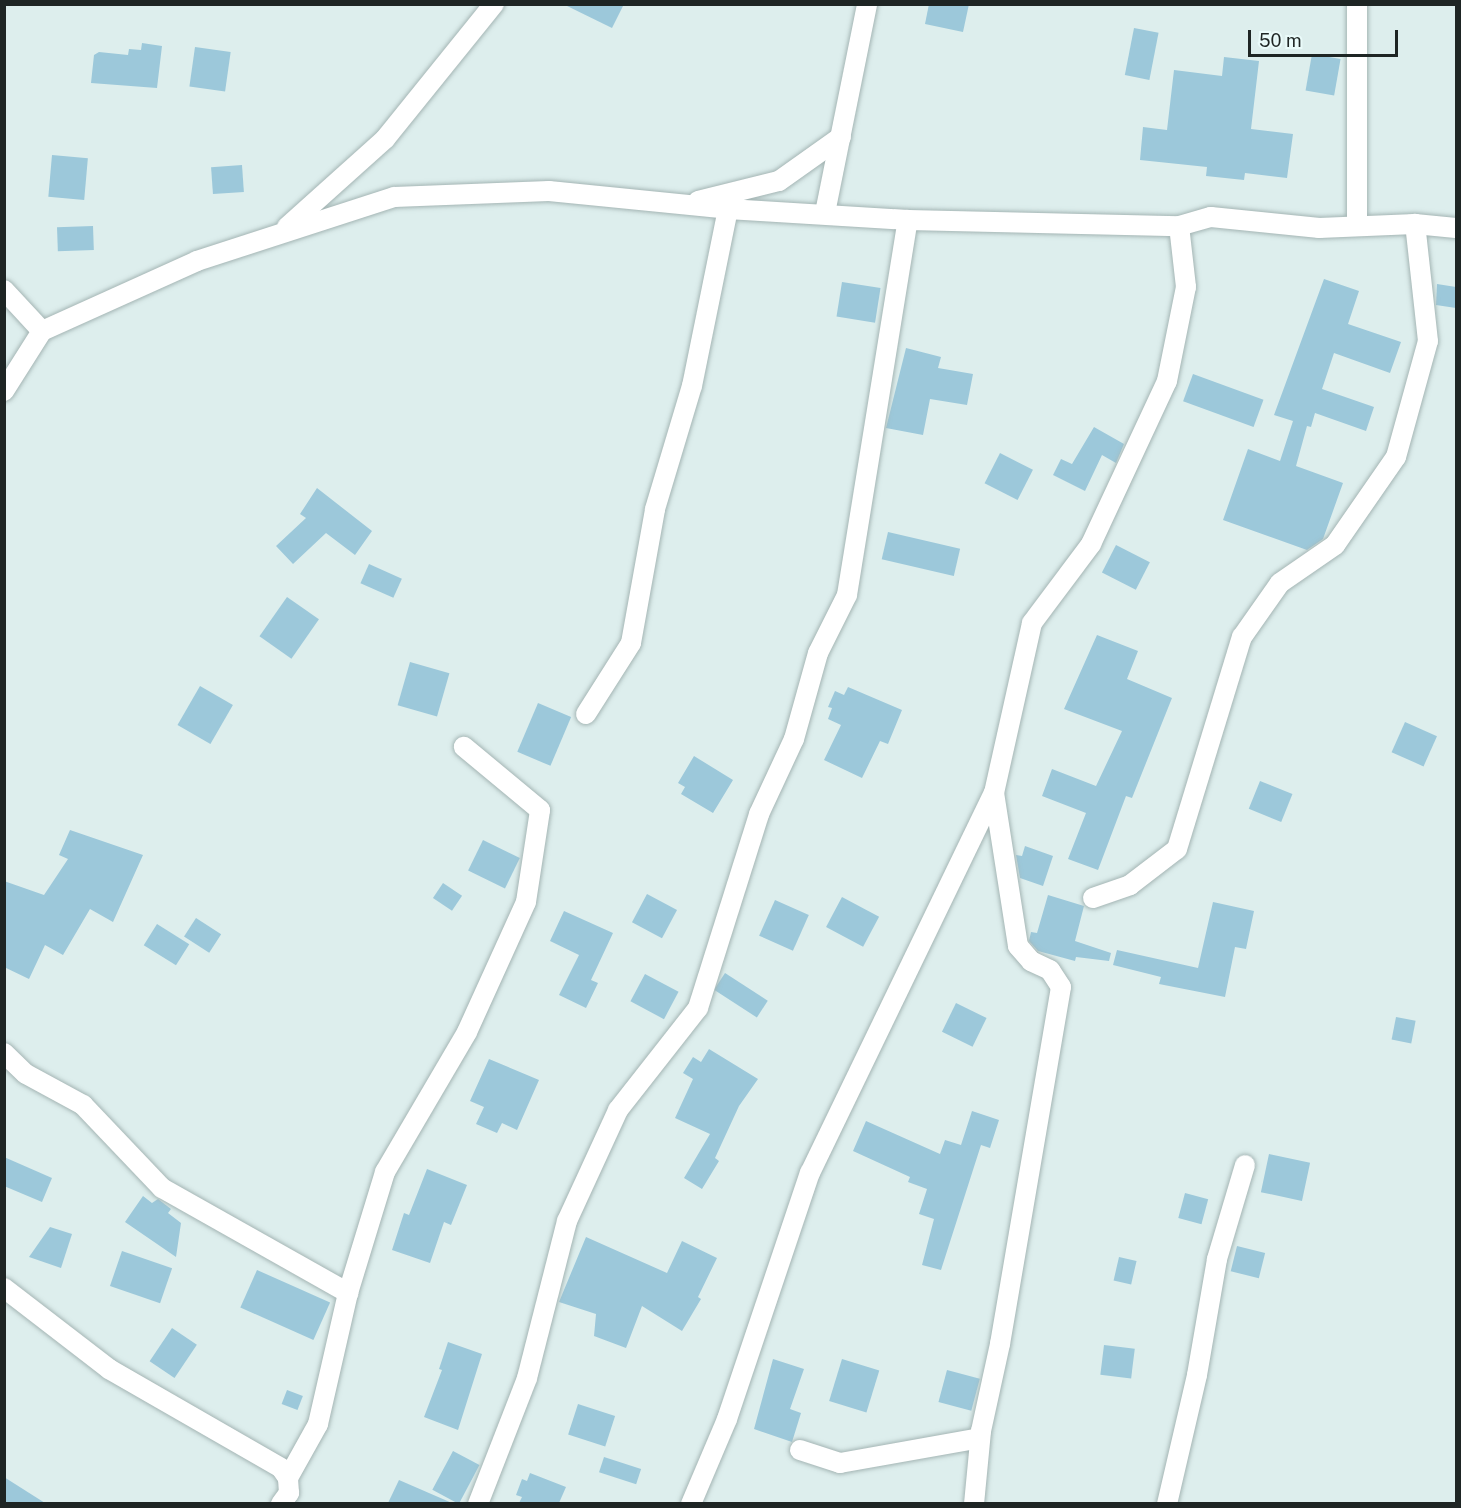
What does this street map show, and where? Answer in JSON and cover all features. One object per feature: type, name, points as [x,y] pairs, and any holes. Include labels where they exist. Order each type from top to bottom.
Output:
[{"type":"street","points":[[282,231],[385,140],[494,4]]},
{"type":"street","points":[[825,213],[867,4]]},
{"type":"street","points":[[1357,226],[1358,4]]},
{"type":"street","points":[[686,204],[779,182],[841,137]]},
{"type":"street","points":[[4,391],[42,331],[198,261],[282,231],[394,197],[549,190],[728,209],[825,213],[909,220],[1179,226],[1211,217],[1319,228],[1415,224],[1456,228]]},
{"type":"street","points":[[586,714],[631,643],[655,509],[692,386],[728,209]]},
{"type":"street","points":[[478,1503],[527,1378],[567,1221],[618,1110],[698,1008],[759,814],[794,739],[818,653],[847,595],[909,220]]},
{"type":"street","points":[[1093,898],[1130,885],[1177,849],[1242,637],[1280,583],[1335,545],[1396,457],[1428,341],[1415,224]]},
{"type":"street","points":[[691,1503],[727,1419],[810,1173],[994,793],[1032,622],[1091,544],[1167,381],[1186,287],[1179,226]]},
{"type":"street","points":[[4,290],[42,331]]},
{"type":"street","points":[[288,1478],[318,1424],[348,1293],[385,1172],[467,1032],[526,902],[540,810],[465,747]]},
{"type":"street","points":[[974,1503],[980,1438],[1004,1320],[1061,987],[1050,970],[1031,961],[1018,946],[994,793]]},
{"type":"street","points":[[4,1053],[26,1074],[83,1105],[162,1188],[348,1293]]},
{"type":"street","points":[[1167,1503],[1197,1375],[1217,1259],[1245,1165]]},
{"type":"street","points":[[4,1288],[109,1369],[281,1468],[288,1478],[289,1493],[281,1503]]},
{"type":"street","points":[[800,1450],[840,1463],[980,1438]]},
{"type":"building","points":[[563,4],[624,4],[612,28]]},
{"type":"building","points":[[929,4],[969,4],[963,32],[925,24]]},
{"type":"building","points":[[1134,28],[1159,33],[1149,80],[1125,75]]},
{"type":"building","points":[[142,43],[162,46],[157,88],[91,83],[94,55],[99,52],[128,55],[129,49],[141,50]]},
{"type":"building","points":[[195,47],[231,52],[225,92],[189,87]]},
{"type":"building","points":[[1312,54],[1341,59],[1334,95],[1306,90]]},
{"type":"building","points":[[1224,57],[1259,61],[1251,129],[1293,134],[1287,178],[1245,173],[1244,180],[1206,176],[1207,167],[1140,160],[1143,127],[1167,130],[1174,70],[1222,76]]},
{"type":"building","points":[[52,155],[88,158],[84,200],[48,197]]},
{"type":"building","points":[[242,165],[244,192],[213,194],[211,167]]},
{"type":"building","points":[[93,226],[94,250],[58,251],[57,227]]},
{"type":"building","points":[[1324,279],[1359,291],[1348,324],[1401,342],[1390,373],[1334,353],[1322,389],[1374,407],[1366,431],[1315,413],[1311,427],[1307,426],[1296,466],[1343,483],[1323,539],[1307,550],[1223,520],[1248,449],[1280,461],[1293,421],[1274,415]]},
{"type":"building","points":[[842,282],[881,288],[875,323],[837,317]]},
{"type":"building","points":[[1437,284],[1456,287],[1456,308],[1436,305]]},
{"type":"building","points":[[906,348],[941,357],[938,368],[973,374],[967,405],[930,399],[923,435],[886,428]]},
{"type":"building","points":[[1193,374],[1263,400],[1254,427],[1183,401]]},
{"type":"building","points":[[1094,427],[1124,444],[1116,463],[1102,455],[1085,491],[1053,475],[1061,459],[1072,464]]},
{"type":"building","points":[[1000,453],[1033,470],[1018,500],[985,483]]},
{"type":"building","points":[[317,488],[372,531],[355,555],[326,533],[293,564],[276,546],[306,518],[300,514]]},
{"type":"building","points":[[888,532],[960,549],[954,576],[882,559]]},
{"type":"building","points":[[1116,545],[1150,562],[1136,590],[1102,573]]},
{"type":"building","points":[[369,564],[402,579],[393,598],[360,583]]},
{"type":"building","points":[[287,597],[319,619],[291,659],[259,636]]},
{"type":"building","points":[[1097,635],[1138,651],[1127,679],[1172,698],[1132,798],[1126,796],[1098,870],[1068,859],[1086,813],[1042,796],[1052,769],[1096,786],[1122,731],[1064,709]]},
{"type":"building","points":[[410,662],[449,673],[437,717],[398,705]]},
{"type":"building","points":[[200,686],[233,705],[210,744],[178,725]]},
{"type":"building","points":[[848,687],[902,710],[888,744],[880,741],[862,778],[824,760],[841,725],[828,719],[832,708],[828,707],[835,691],[844,695]]},
{"type":"building","points":[[538,703],[571,717],[550,766],[517,752]]},
{"type":"building","points":[[1405,722],[1437,736],[1424,766],[1392,752]]},
{"type":"building","points":[[694,756],[733,780],[713,813],[681,794],[685,787],[678,783]]},
{"type":"building","points":[[1260,781],[1292,794],[1281,822],[1249,809]]},
{"type":"building","points":[[70,830],[143,855],[113,922],[90,909],[63,955],[45,945],[29,979],[4,967],[4,881],[44,895],[68,859],[59,855]]},
{"type":"building","points":[[483,840],[520,858],[505,889],[468,871]]},
{"type":"building","points":[[1025,846],[1053,856],[1043,886],[1020,878],[1016,855],[1022,856]]},
{"type":"building","points":[[443,883],[462,896],[452,911],[433,898]]},
{"type":"building","points":[[647,894],[677,910],[662,938],[632,922]]},
{"type":"building","points":[[1048,895],[1084,906],[1075,941],[1111,953],[1109,961],[1076,957],[1075,961],[1038,951],[1029,941],[1031,932],[1037,933]]},
{"type":"building","points":[[842,897],[879,917],[863,947],[826,927]]},
{"type":"building","points":[[775,900],[809,915],[793,951],[759,936]]},
{"type":"building","points":[[1213,902],[1254,911],[1246,949],[1235,947],[1225,997],[1159,984],[1161,977],[1113,965],[1117,950],[1198,968]]},
{"type":"building","points":[[564,911],[613,933],[591,980],[598,983],[586,1008],[559,995],[579,955],[550,941]]},
{"type":"building","points":[[196,918],[221,934],[209,953],[184,936]]},
{"type":"building","points":[[157,924],[189,944],[176,965],[144,945]]},
{"type":"building","points":[[725,973],[768,1001],[757,1018],[714,990]]},
{"type":"building","points":[[645,974],[679,992],[664,1019],[630,1001]]},
{"type":"building","points":[[956,1003],[987,1018],[973,1047],[942,1032]]},
{"type":"building","points":[[1396,1017],[1416,1021],[1411,1043],[1392,1040]]},
{"type":"building","points":[[709,1049],[758,1079],[739,1106],[715,1158],[719,1161],[702,1189],[684,1178],[710,1134],[675,1118],[693,1079],[683,1073],[693,1057],[701,1062]]},
{"type":"building","points":[[489,1059],[539,1080],[517,1130],[502,1123],[497,1133],[476,1124],[484,1107],[470,1101]]},
{"type":"building","points":[[972,1111],[999,1120],[990,1148],[981,1145],[941,1270],[922,1265],[934,1219],[919,1214],[927,1189],[908,1182],[910,1177],[853,1151],[866,1121],[940,1154],[945,1140],[961,1145]]},
{"type":"building","points":[[1269,1154],[1310,1163],[1302,1201],[1261,1192]]},
{"type":"building","points":[[4,1157],[52,1178],[42,1202],[4,1186]]},
{"type":"building","points":[[427,1169],[467,1185],[451,1225],[444,1222],[430,1263],[392,1250],[404,1213],[409,1215]]},
{"type":"building","points":[[1185,1193],[1208,1199],[1201,1224],[1178,1218]]},
{"type":"building","points":[[143,1196],[152,1203],[158,1199],[171,1209],[168,1213],[181,1223],[176,1257],[125,1222]]},
{"type":"building","points":[[50,1227],[72,1234],[61,1268],[29,1257]]},
{"type":"building","points":[[586,1237],[667,1273],[682,1241],[717,1258],[698,1297],[701,1299],[682,1331],[642,1306],[626,1348],[594,1336],[596,1314],[559,1302]]},
{"type":"building","points":[[1237,1246],[1265,1253],[1259,1278],[1231,1271]]},
{"type":"building","points":[[122,1251],[172,1268],[160,1303],[110,1286]]},
{"type":"building","points":[[1119,1257],[1137,1261],[1131,1284],[1114,1280]]},
{"type":"building","points":[[257,1270],[330,1303],[313,1340],[240,1307]]},
{"type":"building","points":[[172,1328],[197,1345],[175,1378],[150,1361]]},
{"type":"building","points":[[448,1342],[482,1354],[458,1430],[424,1417],[442,1370],[439,1369]]},
{"type":"building","points":[[1104,1345],[1135,1349],[1131,1379],[1100,1375]]},
{"type":"building","points":[[773,1359],[804,1369],[790,1409],[801,1413],[792,1442],[754,1429]]},
{"type":"building","points":[[842,1359],[879,1370],[866,1412],[829,1401]]},
{"type":"building","points":[[947,1370],[980,1379],[971,1411],[938,1402]]},
{"type":"building","points":[[287,1390],[303,1396],[297,1410],[282,1404]]},
{"type":"building","points":[[578,1404],[615,1416],[605,1446],[568,1434]]},
{"type":"building","points":[[453,1451],[479,1465],[459,1504],[432,1490]]},
{"type":"building","points":[[604,1457],[641,1469],[636,1484],[599,1472]]},
{"type":"building","points":[[530,1473],[566,1487],[559,1503],[519,1503],[522,1497],[516,1495],[522,1479],[527,1481]]},
{"type":"building","points":[[4,1477],[45,1503],[4,1503]]},
{"type":"building","points":[[399,1480],[452,1503],[388,1503]]}]
